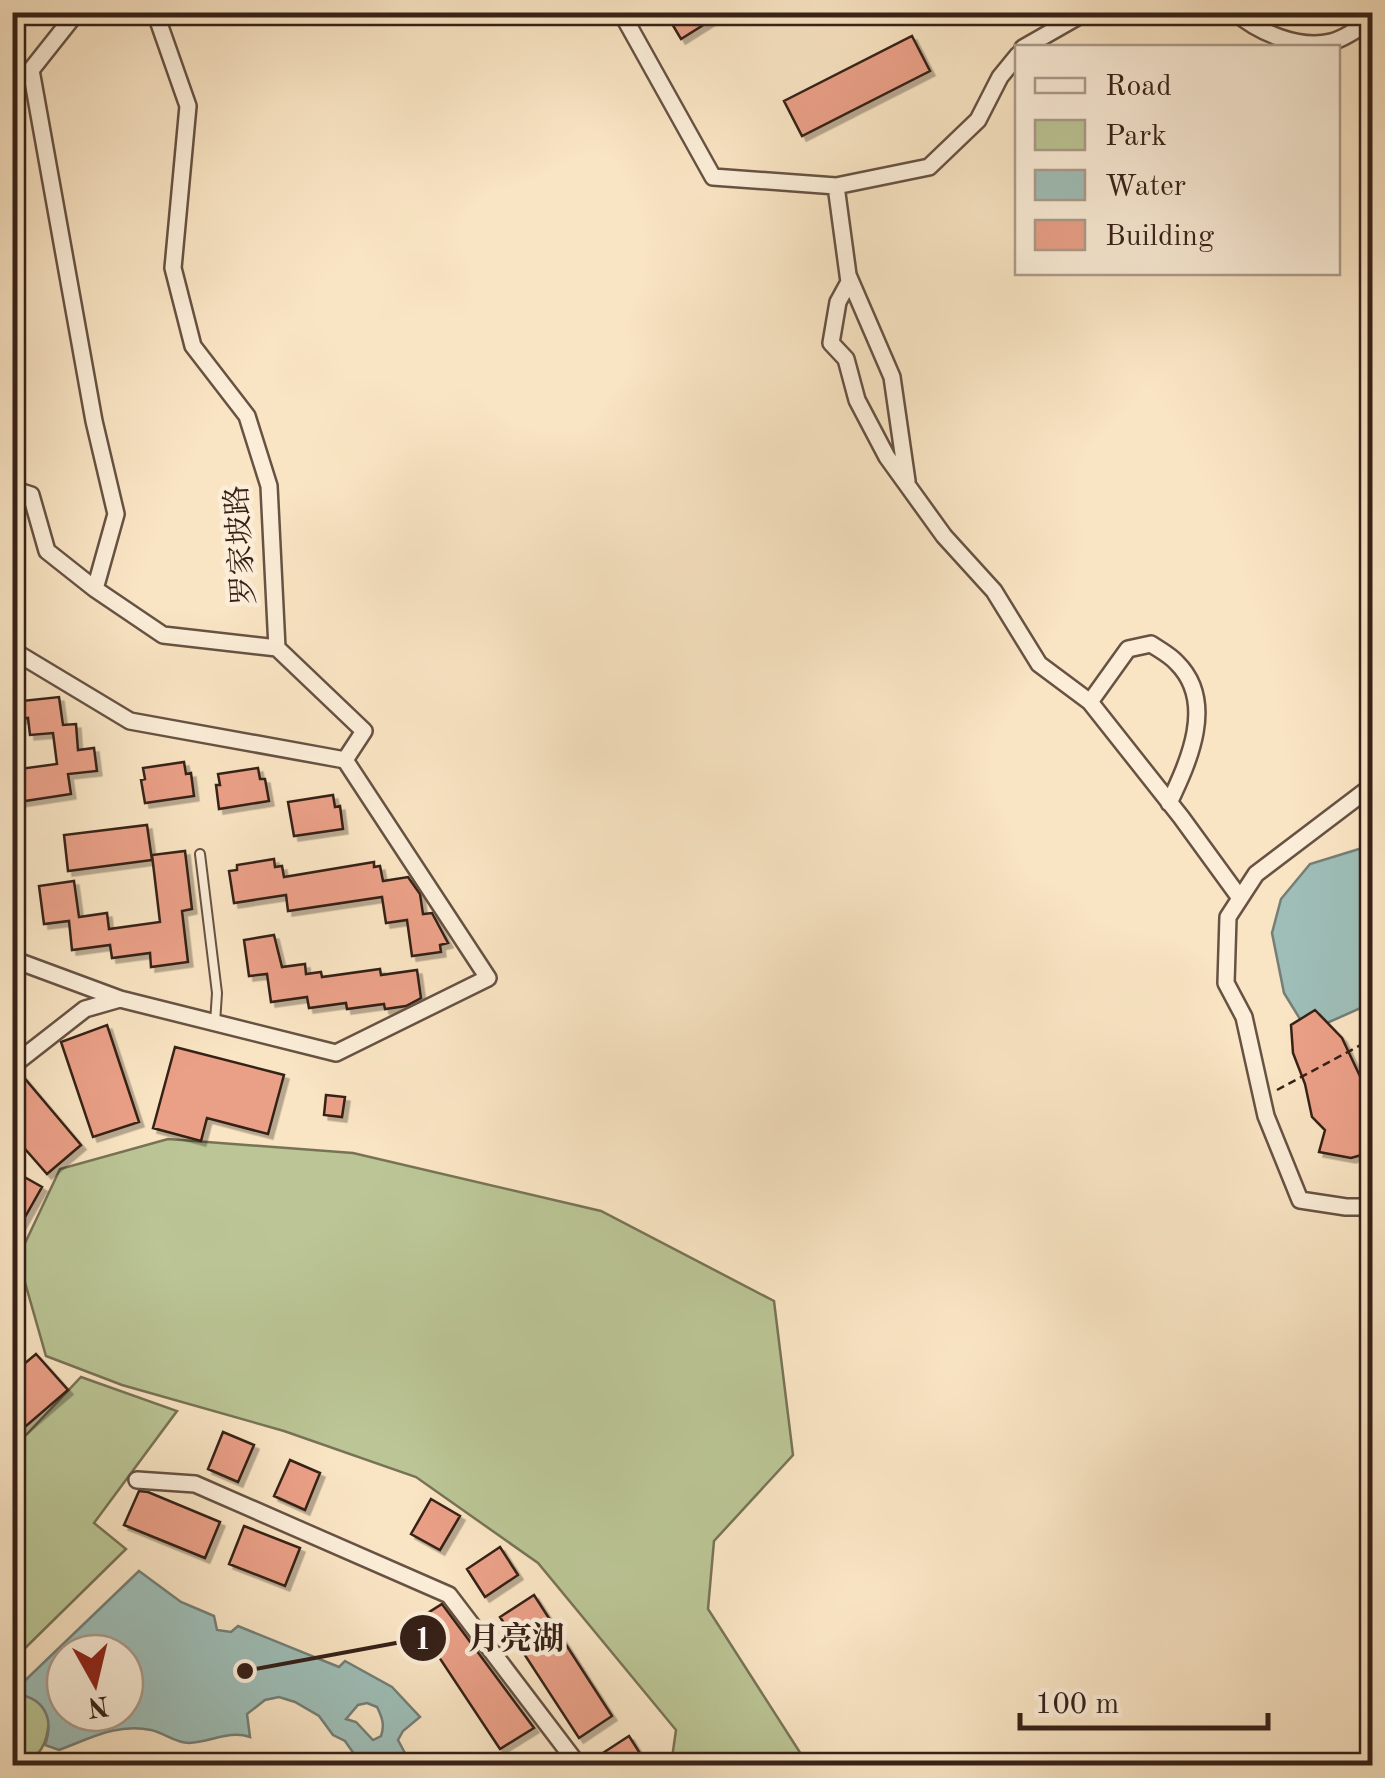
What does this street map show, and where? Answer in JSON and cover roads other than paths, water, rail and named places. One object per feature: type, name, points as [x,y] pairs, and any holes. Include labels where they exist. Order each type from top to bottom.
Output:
[{"type":"street","points":[[77,12],[31,70],[94,422],[116,514],[95,589]]},
{"type":"street","name":"罗家坡路","points":[[155,12],[188,106],[173,268],[193,346],[247,416],[269,486],[276,648]]},
{"type":"street","points":[[621,12],[713,176],[836,186],[930,167],[978,120],[1000,76],[1015,58]]},
{"type":"street","points":[[1028,45],[1086,12]]},
{"type":"street","points":[[1235,12],[1252,27],[1305,44],[1332,42],[1372,19]]},
{"type":"street","points":[[836,186],[849,282],[892,376],[907,483]]},
{"type":"street","points":[[849,282],[838,302],[830,343],[846,359],[857,400],[887,457],[944,536],[994,591],[1039,664],[1090,702],[1240,898]]},
{"type":"street","points":[[12,489],[31,495],[46,550],[163,635],[276,648],[364,731],[344,760]]},
{"type":"street","points":[[1090,702],[1128,650],[1151,644],[1178,664],[1195,690],[1197,716],[1191,755],[1170,803]]},
{"type":"street","points":[[12,650],[130,720],[344,760],[488,978],[336,1053],[120,999],[12,959]]},
{"type":"street","points":[[1372,786],[1256,874],[1228,917],[1226,984],[1244,1016],[1261,1096],[1300,1200],[1346,1207],[1372,1204]]},
{"type":"street","points":[[12,1066],[85,1009],[120,999]]},
{"type":"street","points":[[138,1480],[196,1484],[449,1595],[571,1762]]},
{"type":"lane","points":[[200,854],[217,994],[215,1023]]},
{"type":"water","points":[[1372,845],[1372,1003],[1327,1023],[1300,1019],[1284,993],[1272,933],[1281,899],[1310,864]]},
{"type":"water","points":[[139,1571],[181,1602],[214,1616],[217,1630],[231,1632],[238,1626],[339,1667],[345,1661],[392,1687],[420,1717],[398,1740],[406,1755],[397,1765],[361,1764],[345,1741],[333,1735],[319,1716],[279,1697],[265,1700],[247,1714],[250,1737],[227,1736],[189,1743],[145,1729],[145,1633],[74,1633]],"holes":[[[358,1705],[377,1707],[383,1728],[381,1736],[373,1740],[356,1722],[346,1719]]]},
{"type":"water","points":[[45,1661],[45,1712],[32,1699],[13,1694]]},
{"type":"water","points":[[104,1733],[59,1750],[45,1745],[48,1735]]},
{"type":"place","name":"月亮湖","points":[[245,1671]]}]
